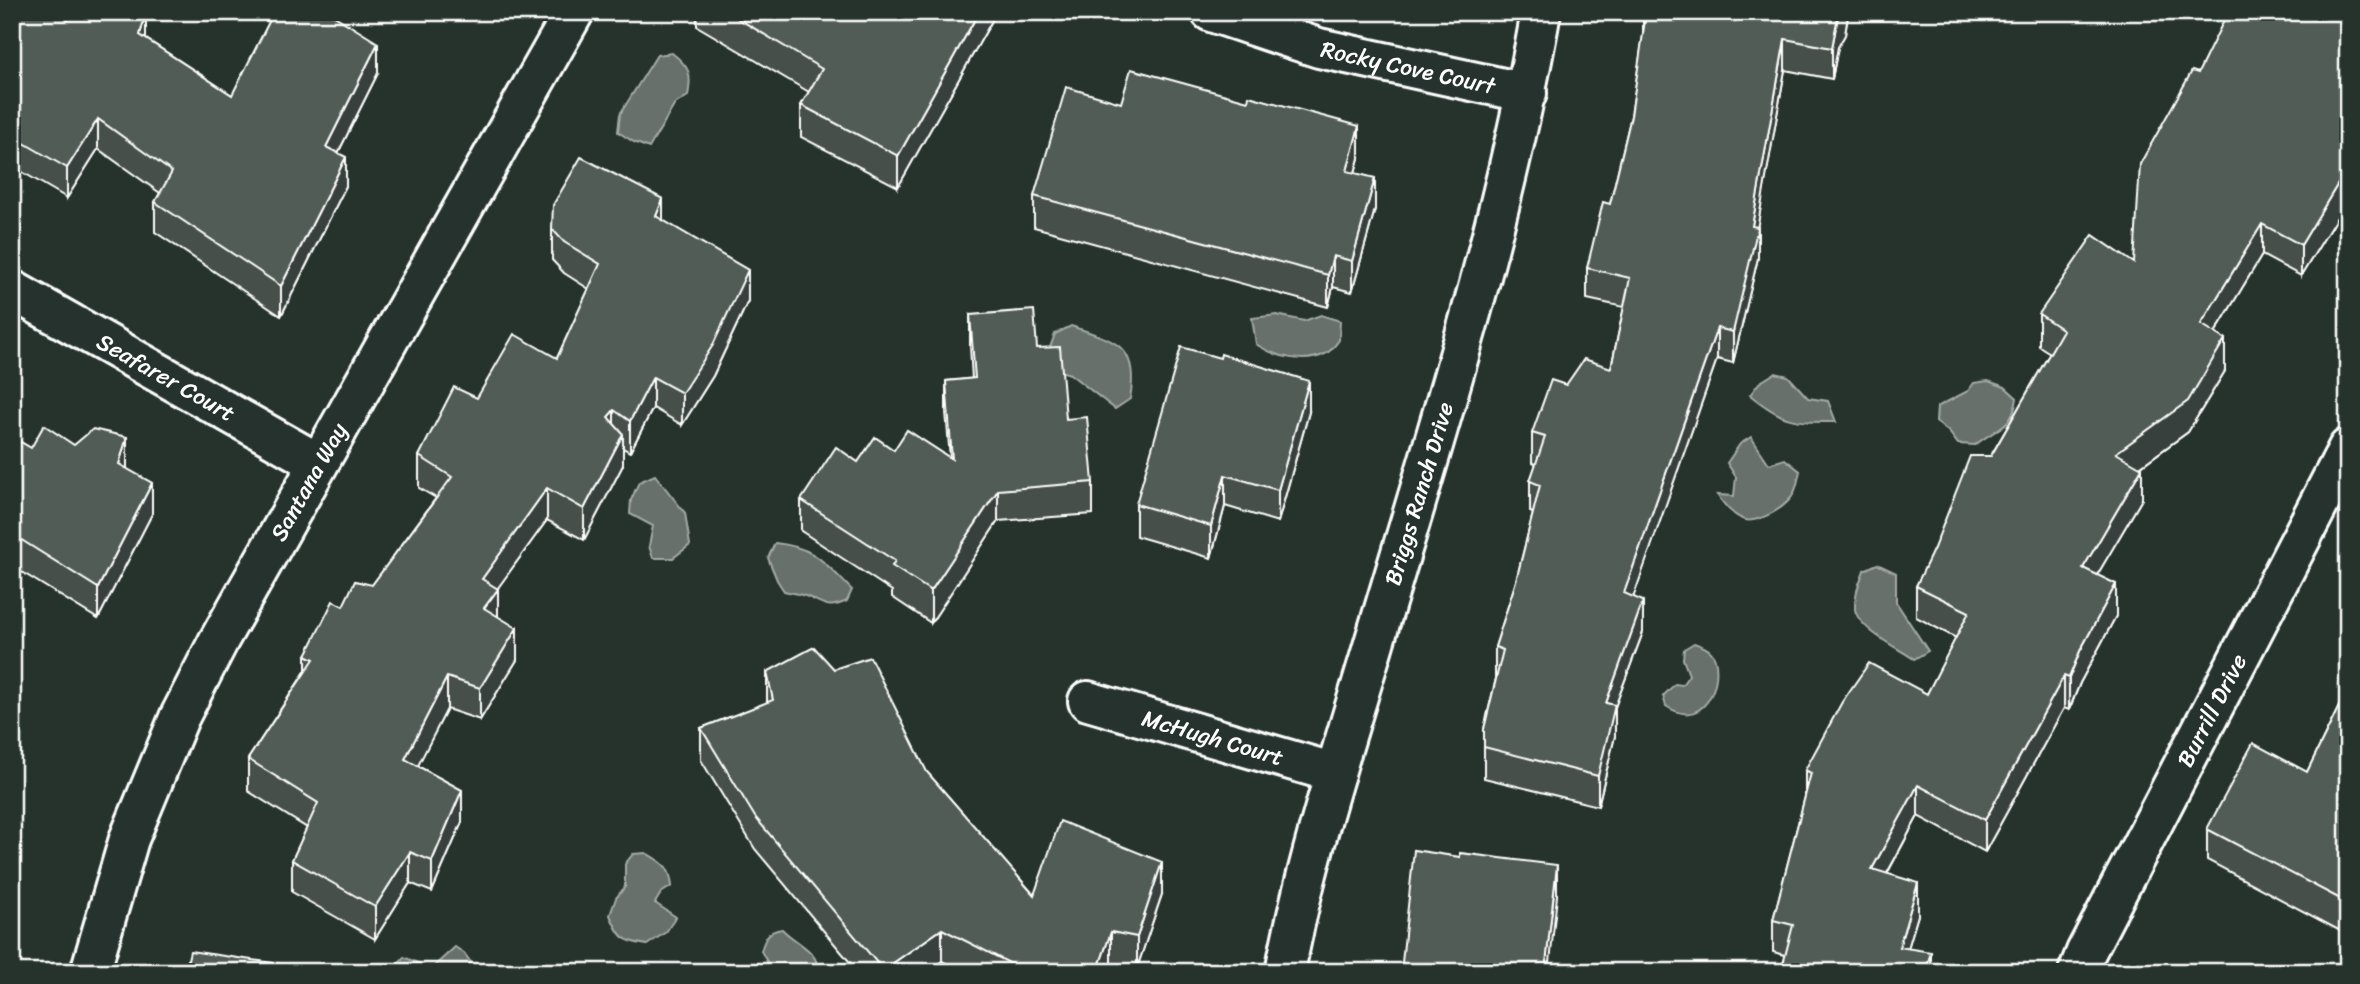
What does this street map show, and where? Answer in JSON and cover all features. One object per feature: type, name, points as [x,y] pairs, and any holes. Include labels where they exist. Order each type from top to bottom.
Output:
[{"type":"street","name":"Santana Way","points":[[90,972],[129,839],[179,718],[219,640],[318,463],[574,12]]},
{"type":"street","name":"Rocky Cove Court","points":[[1211,12],[1319,48],[1527,93]]},
{"type":"street","name":"Briggs Ranch Drive","points":[[1285,972],[1294,924],[1335,773],[1475,300],[1527,93],[1541,12]]},
{"type":"street","name":"Seafarer Court","points":[[12,290],[318,463]]},
{"type":"street","name":"Burrill Drive","points":[[2078,972],[2092,939],[2348,448]]},
{"type":"street","name":"McHugh Court","points":[[1088,701],[1335,773]]},
{"type":"shaded area","points":[[672,53],[688,72],[688,96],[675,104],[649,148],[618,132],[620,114],[657,55]]},
{"type":"shaded area","points":[[1277,315],[1304,321],[1321,315],[1340,321],[1339,340],[1332,349],[1318,357],[1300,359],[1272,353],[1256,344],[1252,318]]},
{"type":"shaded area","points":[[1071,326],[1111,341],[1127,356],[1131,366],[1130,399],[1115,409],[1070,374],[1051,368],[1048,353],[1055,334]]},
{"type":"shaded area","points":[[1775,373],[1788,376],[1808,398],[1828,401],[1836,422],[1790,419],[1772,411],[1750,395],[1759,383]]},
{"type":"shaded area","points":[[1988,381],[2005,387],[2017,398],[2012,416],[1975,445],[1958,444],[1949,432],[1936,422],[1937,407],[1968,391],[1974,383]]},
{"type":"shaded area","points":[[1751,437],[1769,464],[1785,459],[1800,471],[1795,492],[1787,502],[1768,515],[1748,520],[1734,514],[1717,495],[1734,496],[1736,477],[1727,463],[1740,444]]},
{"type":"shaded area","points":[[655,475],[685,513],[690,545],[673,558],[653,558],[649,546],[653,526],[630,514],[631,500],[639,482]]},
{"type":"shaded area","points":[[775,543],[800,548],[818,558],[852,590],[847,601],[826,605],[784,591],[768,558]]},
{"type":"shaded area","points":[[1877,564],[1896,573],[1896,602],[1928,651],[1914,659],[1871,631],[1857,616],[1855,599],[1864,570]]},
{"type":"shaded area","points":[[1694,643],[1710,651],[1715,659],[1715,683],[1704,706],[1694,712],[1681,713],[1666,706],[1663,696],[1675,684],[1682,685],[1689,675],[1683,659],[1684,649]]},
{"type":"shaded area","points":[[646,853],[665,866],[671,879],[672,886],[661,893],[655,903],[676,917],[666,932],[647,945],[623,937],[610,915],[616,898],[625,887],[625,864],[633,854]]},
{"type":"shaded area","points":[[782,929],[811,953],[818,972],[769,972],[770,967],[761,951],[767,936]]},
{"type":"shaded area","points":[[455,947],[464,953],[472,964],[469,972],[393,972],[404,957],[431,969]]},
{"type":"building","points":[[12,12],[54,12],[68,20],[73,12],[146,12],[140,35],[232,95],[274,12],[328,12],[378,43],[326,147],[346,157],[281,286],[155,202],[172,172],[98,119],[67,168],[12,136],[12,124],[19,112],[12,107]]},
{"type":"building","points":[[727,12],[979,12],[898,156],[801,105],[822,69]]},
{"type":"building","points":[[1643,12],[1840,12],[1832,48],[1785,39],[1752,226],[1758,227],[1733,332],[1717,328],[1624,593],[1643,601],[1606,703],[1615,705],[1598,776],[1484,747],[1484,729],[1503,650],[1495,647],[1516,581],[1540,485],[1530,481],[1545,437],[1532,433],[1551,380],[1566,385],[1584,359],[1611,368],[1630,278],[1587,268],[1603,202],[1610,204],[1631,116],[1646,13]]},
{"type":"building","points":[[2228,12],[2348,12],[2348,167],[2301,245],[2262,224],[2201,324],[2225,339],[2188,401],[2116,453],[2142,468],[2083,568],[2116,584],[2080,651],[2069,678],[2064,676],[1985,820],[1918,785],[1872,869],[1918,883],[1899,947],[1931,952],[1925,972],[1781,972],[1793,925],[1773,920],[1811,773],[1805,770],[1842,702],[1869,663],[1927,694],[1969,612],[1916,586],[1970,456],[1991,456],[2063,330],[2039,314],[2093,235],[2134,263],[2140,164],[2192,71],[2198,73]]},
{"type":"building","points":[[1131,69],[1248,101],[1249,96],[1359,126],[1347,171],[1375,178],[1352,261],[1333,256],[1328,275],[1034,196],[1066,87],[1121,103]]},
{"type":"building","points":[[581,157],[663,199],[656,216],[748,270],[713,345],[682,393],[653,377],[630,421],[614,410],[608,417],[623,434],[584,509],[547,488],[482,579],[498,589],[484,608],[517,628],[480,688],[447,677],[405,759],[462,790],[432,861],[410,852],[375,907],[292,860],[318,803],[248,759],[314,659],[306,655],[333,601],[343,606],[355,581],[372,585],[452,477],[419,456],[454,387],[477,398],[514,334],[557,358],[600,264],[564,242],[552,229],[553,205]]},
{"type":"building","points":[[1034,310],[1037,348],[1060,347],[1066,419],[1087,417],[1093,482],[998,490],[931,591],[892,566],[895,561],[801,500],[836,447],[858,462],[875,437],[894,450],[907,430],[952,459],[946,381],[975,378],[970,315]]},
{"type":"building","points":[[1181,347],[1220,358],[1221,354],[1309,381],[1278,490],[1225,475],[1211,526],[1136,504]]},
{"type":"building","points":[[44,425],[74,445],[93,429],[127,437],[119,464],[152,483],[98,588],[12,534],[12,437],[31,448]]},
{"type":"building","points":[[814,647],[834,669],[870,657],[927,772],[1034,895],[1060,821],[1162,862],[1137,937],[1111,932],[1097,972],[1027,972],[942,929],[883,970],[755,817],[701,728],[773,700],[767,672]]},
{"type":"building","points":[[2348,688],[2348,903],[2207,829],[2253,743],[2307,772]]},
{"type":"building","points":[[1414,850],[1460,857],[1460,853],[1557,865],[1545,972],[1401,972]]},
{"type":"building","points":[[190,951],[280,964],[299,972],[185,972]]}]
